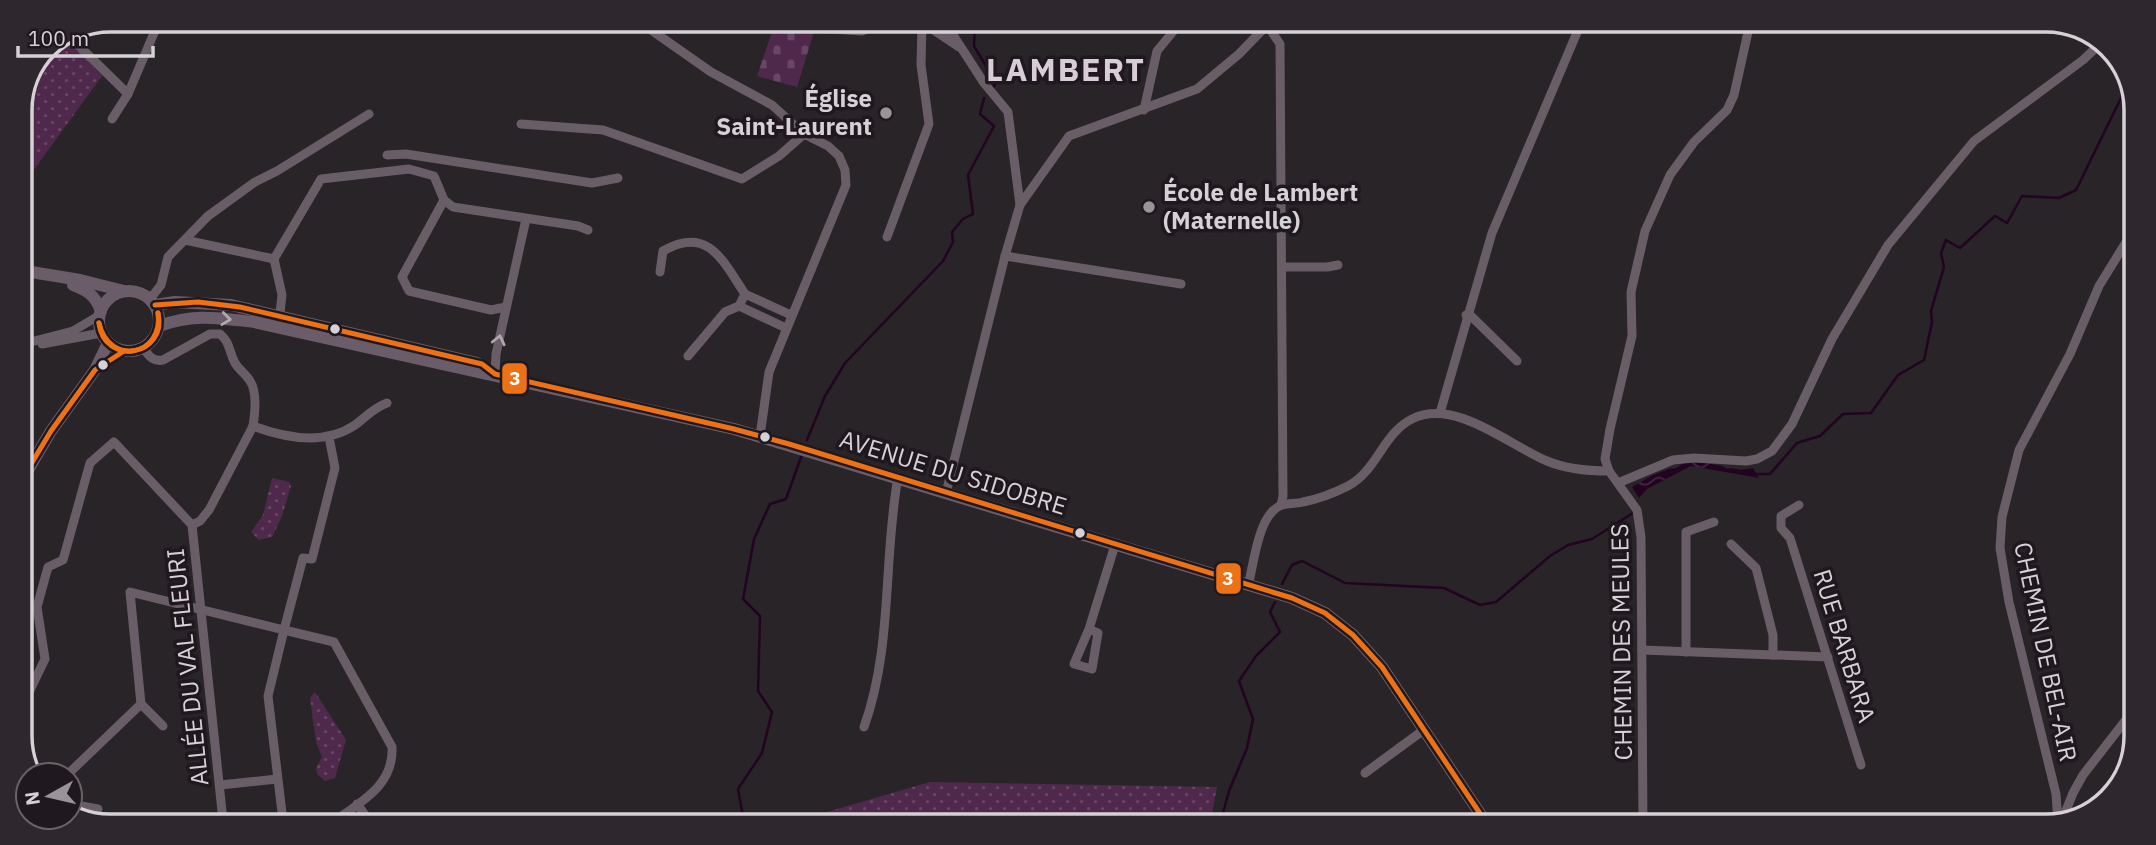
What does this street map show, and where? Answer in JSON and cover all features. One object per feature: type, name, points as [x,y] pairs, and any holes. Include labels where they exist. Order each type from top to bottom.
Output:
[{"type":"main road","points":[[32,272],[134,291],[152,302],[159,326],[151,343],[143,348],[124,351],[95,370]]},
{"type":"main road","points":[[32,463],[51,431],[95,370],[105,338],[96,298],[88,291],[56,277]]},
{"type":"main road","points":[[100,313],[110,298],[125,291]]},
{"type":"main road","name":"AVENUE DU SIDOBRE","points":[[152,302],[231,305],[279,321],[452,367],[495,374],[760,436],[1292,598],[1325,613],[1353,635],[1382,667],[1480,814]]},
{"type":"main road","name":"AVENUE DU SIDOBRE","points":[[159,326],[180,318],[200,316],[279,321]]},
{"type":"main road","points":[[105,338],[124,351]]},
{"type":"street","points":[[112,119],[128,94],[154,32]]},
{"type":"street","points":[[654,32],[711,72],[772,105],[804,134],[828,146],[839,156],[845,170],[846,186],[769,372],[760,436]]},
{"type":"street","points":[[887,237],[929,124],[920,65],[921,32]]},
{"type":"street","points":[[936,32],[964,50]]},
{"type":"street","points":[[952,32],[984,83],[1008,112],[1020,205]]},
{"type":"street","points":[[1144,110],[1157,51],[1173,32]]},
{"type":"street","points":[[946,493],[1020,205],[1069,136],[1198,89],[1261,32]]},
{"type":"street","points":[[1273,32],[1280,44],[1283,496],[1280,505]]},
{"type":"street","points":[[1440,413],[1466,315],[1492,233],[1577,32]]},
{"type":"street","points":[[1248,586],[1263,524],[1270,513],[1280,505],[1326,496],[1351,484],[1370,468],[1391,433],[1414,418],[1440,413],[1467,419],[1549,462],[1584,471],[1609,471],[1605,459],[1632,336],[1631,292],[1645,231],[1670,175],[1694,142],[1727,110],[1734,94],[1748,32]]},
{"type":"street","points":[[74,41],[128,94]]},
{"type":"street","points":[[1618,482],[1673,460],[1694,458],[1746,461],[1772,451],[1792,425],[1832,339],[1888,245],[1974,141],[2083,61],[2095,49]]},
{"type":"street","points":[[152,302],[161,285],[168,257],[208,216],[255,182],[369,114]]},
{"type":"street","points":[[521,124],[603,131],[742,179],[779,156],[804,134]]},
{"type":"street","points":[[387,155],[406,154],[592,183],[618,178]]},
{"type":"street","points":[[434,176],[443,161]]},
{"type":"street","points":[[279,321],[282,295],[274,259],[321,179],[409,169],[434,176]]},
{"type":"street","points":[[434,176],[444,200],[453,207],[578,226],[589,230]]},
{"type":"street","points":[[444,200],[402,278],[409,291],[491,310],[506,307]]},
{"type":"street","points":[[495,374],[496,354],[526,219]]},
{"type":"street","points":[[185,240],[274,259]]},
{"type":"street","points":[[660,272],[663,251],[680,241],[699,243],[715,250],[745,294],[792,315]]},
{"type":"street","name":"CHEMIN DE BEL-AIR","points":[[2058,813],[2056,794],[2004,575],[2000,548],[2002,517],[2019,450],[2070,354],[2099,286],[2124,245]]},
{"type":"street","points":[[1005,256],[1181,284]]},
{"type":"street","points":[[1282,267],[1338,265]]},
{"type":"street","points":[[688,356],[725,312],[738,306],[745,294]]},
{"type":"street","points":[[738,306],[786,328]]},
{"type":"street","points":[[32,341],[73,331],[100,313]]},
{"type":"street","points":[[1466,315],[1471,316],[1517,361]]},
{"type":"street","name":"ALLÉE DU VAL FLEURI","points":[[143,348],[152,359],[163,360],[210,334],[220,334],[228,342],[236,367],[251,382],[255,412],[253,426],[209,510],[200,521],[192,525],[222,814]]},
{"type":"street","points":[[32,344],[105,338]]},
{"type":"street","points":[[253,426],[301,439],[329,437],[354,426],[376,407],[387,403]]},
{"type":"street","points":[[282,814],[268,696],[303,558],[312,559],[335,468],[329,437]]},
{"type":"street","points":[[32,687],[46,659],[37,607],[48,567],[63,560],[90,463],[114,442],[192,525]]},
{"type":"street","name":"CHEMIN DES MEULES","points":[[1609,471],[1637,510],[1641,537],[1643,814]]},
{"type":"street","points":[[864,727],[872,707],[885,631],[898,477]]},
{"type":"street","name":"RUE BARBARA","points":[[1799,505],[1781,516],[1781,528],[1790,538],[1861,765]]},
{"type":"street","points":[[1686,652],[1686,532],[1714,522]]},
{"type":"street","points":[[1731,544],[1756,568],[1773,635],[1773,655]]},
{"type":"street","points":[[1089,629],[1115,545]]},
{"type":"street","points":[[163,726],[141,704],[130,592],[334,642],[392,747],[393,757],[382,785],[344,814]]},
{"type":"street","points":[[1642,650],[1828,657]]},
{"type":"street","points":[[82,761],[141,704]]},
{"type":"street","points":[[2066,811],[2083,775],[2124,722]]},
{"type":"street","points":[[1365,773],[1425,729]]},
{"type":"street","points":[[220,785],[277,779]]},
{"type":"street","points":[[357,804],[364,814]]},
{"type":"street","points":[[84,806],[98,809]]},
{"type":"green space","points":[[772,32],[814,32],[797,87],[757,76]]},
{"type":"green space","points":[[71,42],[102,76],[32,172],[33,94],[45,66],[54,54]]},
{"type":"green space","points":[[272,478],[289,482],[291,486],[272,537],[259,540],[251,532],[263,515]]},
{"type":"green space","points":[[315,692],[346,740],[335,778],[325,781],[317,774],[316,768],[322,757],[316,742],[310,698]]},
{"type":"green space","points":[[930,782],[1217,787],[1212,814],[820,814]]},
{"type":"water","points":[[1693,460],[1741,470],[1753,468],[1759,478],[1691,466],[1647,489],[1639,498],[1632,487],[1653,475]]},
{"type":"waterway","points":[[975,32],[974,46],[996,83],[993,87]]},
{"type":"waterway","points":[[1753,474],[1770,474],[1797,443],[1820,436],[1843,414],[1871,413],[1898,375],[1924,360],[1932,322],[1931,311],[1944,267],[1941,253],[1946,240],[1960,248],[1995,216],[2007,223],[2022,196],[2059,198],[2076,190],[2123,94]]},
{"type":"waterway","points":[[807,440],[825,396],[845,363],[943,261],[953,242],[952,232],[963,219],[973,214],[968,175],[994,126],[980,114],[984,98]]},
{"type":"waterway","points":[[743,814],[738,789],[762,753],[772,712],[758,691],[760,616],[743,599],[754,539],[770,504],[786,499],[801,457]]},
{"type":"waterway","points":[[1282,584],[1292,565],[1302,561],[1345,583],[1444,588],[1480,605],[1496,602],[1550,556],[1568,545],[1592,539],[1633,513]]},
{"type":"waterway","points":[[1223,814],[1247,748],[1253,719],[1239,681],[1256,656],[1280,632],[1270,612],[1275,602]]},
{"type":"transit line","name":"3","points":[[155,305],[198,302],[240,307],[482,364],[495,374],[789,444],[1292,598],[1325,613],[1353,635],[1382,667],[1480,814]]},
{"type":"transit line","name":"3","points":[[99,323],[105,337],[113,346],[124,351],[134,351],[145,347],[153,339],[158,328],[158,313]]},
{"type":"transit line","name":"3","points":[[99,323],[103,337],[112,346],[123,351],[134,351],[145,347],[154,339],[159,328],[158,313]]},
{"type":"transit line","name":"3","points":[[32,462],[95,370],[124,351]]},
{"type":"place","name":"Église Saint-Laurent","points":[[886,113]]},
{"type":"place","name":"École de Lambert (Maternelle)","points":[[1149,207]]},
{"type":"district","name":"LAMBERT","points":[[1066,70]]}]
